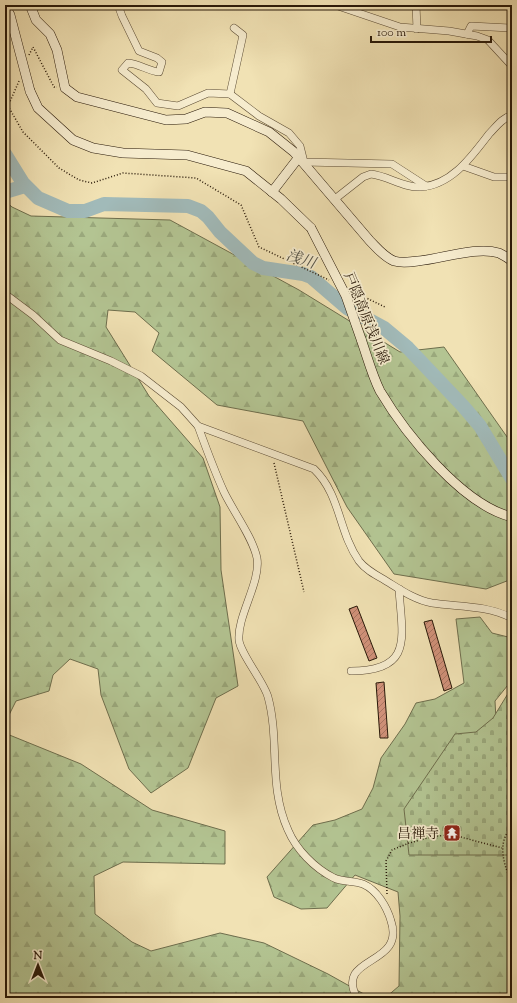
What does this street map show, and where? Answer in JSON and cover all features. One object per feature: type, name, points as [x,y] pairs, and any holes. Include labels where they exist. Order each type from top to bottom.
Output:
[{"type":"main road","points":[[30,5],[36,20],[50,34],[57,50],[64,88],[77,97],[166,120],[186,119],[206,112],[227,113],[269,132],[301,160],[382,253],[394,261],[407,262],[435,260],[455,255],[487,251],[499,253],[512,261]]},
{"type":"main road","name":"戸隠高原浅川線","points":[[5,6],[10,15],[30,90],[38,108],[73,140],[93,148],[123,153],[187,155],[246,171],[272,192],[311,228],[346,296],[380,389],[407,432],[446,474],[476,501],[499,514],[512,517]]},
{"type":"main road","points":[[272,192],[301,160]]},
{"type":"street","points":[[118,5],[139,51],[157,58],[162,62],[159,72],[146,69],[137,64],[128,63],[122,70],[146,90],[158,104],[178,106],[208,93],[230,94],[259,116],[289,133],[300,146],[301,160],[392,164],[426,186]]},
{"type":"street","points":[[335,5],[400,27],[449,31],[488,40],[512,66]]},
{"type":"street","points":[[416,5],[417,29]]},
{"type":"street","points":[[467,34],[471,26],[512,28]]},
{"type":"street","points":[[230,94],[243,35],[234,28]]},
{"type":"street","points":[[335,199],[363,177],[371,174],[409,186],[434,185],[463,166],[497,125],[512,115]]},
{"type":"street","points":[[463,166],[494,177],[512,177]]},
{"type":"street","points":[[5,294],[33,315],[60,340],[111,361],[141,376],[181,407],[198,426],[224,492],[252,546],[257,559],[256,571],[240,629],[239,642],[268,694],[272,709],[277,801],[288,831],[306,857],[323,872],[336,879],[364,884],[373,891],[384,903],[392,922],[392,940],[384,953],[358,968],[352,977],[352,989],[357,998]]},
{"type":"street","points":[[198,426],[314,469],[325,479],[348,542],[360,562],[369,570],[399,589],[418,599],[431,602],[466,605],[502,613],[512,618]]},
{"type":"street","points":[[351,671],[370,671],[381,667],[391,663],[399,653],[402,642],[399,589]]},
{"type":"path","points":[[30,55],[33,48],[54,87],[64,88]]},
{"type":"path","points":[[20,77],[8,106],[23,132],[60,168],[79,180],[92,183],[123,173],[196,178],[241,205],[259,247],[330,281]]},
{"type":"path","points":[[351,290],[385,307]]},
{"type":"path","points":[[272,453],[304,592]]},
{"type":"path","points":[[512,827],[507,833],[502,848],[507,871],[512,883]]},
{"type":"path","points":[[384,903],[387,896],[386,861],[392,850],[409,843],[435,836],[453,835],[502,848]]},
{"type":"green space","points":[[5,201],[12,207],[31,216],[170,220],[299,290],[400,352],[444,347],[512,444],[512,579],[486,589],[394,574],[347,507],[303,421],[217,405],[152,351],[159,333],[135,312],[108,310],[106,327],[149,396],[203,458],[220,507],[221,570],[238,686],[216,698],[188,768],[151,793],[129,769],[101,695],[98,669],[70,659],[53,675],[49,691],[16,701],[8,717],[7,734],[81,764],[152,810],[225,831],[225,864],[123,862],[94,876],[95,914],[132,942],[151,951],[220,933],[264,943],[328,974],[371,998],[5,998]]},
{"type":"green space","name":"昌禅寺","points":[[480,617],[492,633],[512,638],[512,680],[495,701],[496,720],[512,741],[512,998],[385,998],[399,986],[400,916],[398,892],[355,875],[327,908],[301,909],[274,897],[267,877],[313,825],[335,820],[362,809],[373,788],[381,758],[405,724],[416,703],[435,699],[464,683],[456,619]]},
{"type":"green space","points":[[512,687],[512,855],[409,855],[404,809],[455,734],[476,732],[493,718]]},
{"type":"building","points":[[357,606],[377,658],[369,661],[349,609]]},
{"type":"building","points":[[432,620],[452,688],[444,691],[424,622]]},
{"type":"building","points":[[384,682],[388,738],[380,738],[376,683]]},
{"type":"waterway","name":"浅川","points":[[5,154],[23,183],[38,198],[68,211],[85,211],[104,204],[188,206],[201,211],[208,217],[220,232],[253,263],[263,268],[303,274],[311,277],[347,308],[384,328],[408,348],[480,426],[512,479]]},
{"type":"waterway","points":[[5,192],[25,186]]},
{"type":"place","name":"昌禅寺","points":[[452,833]]}]
